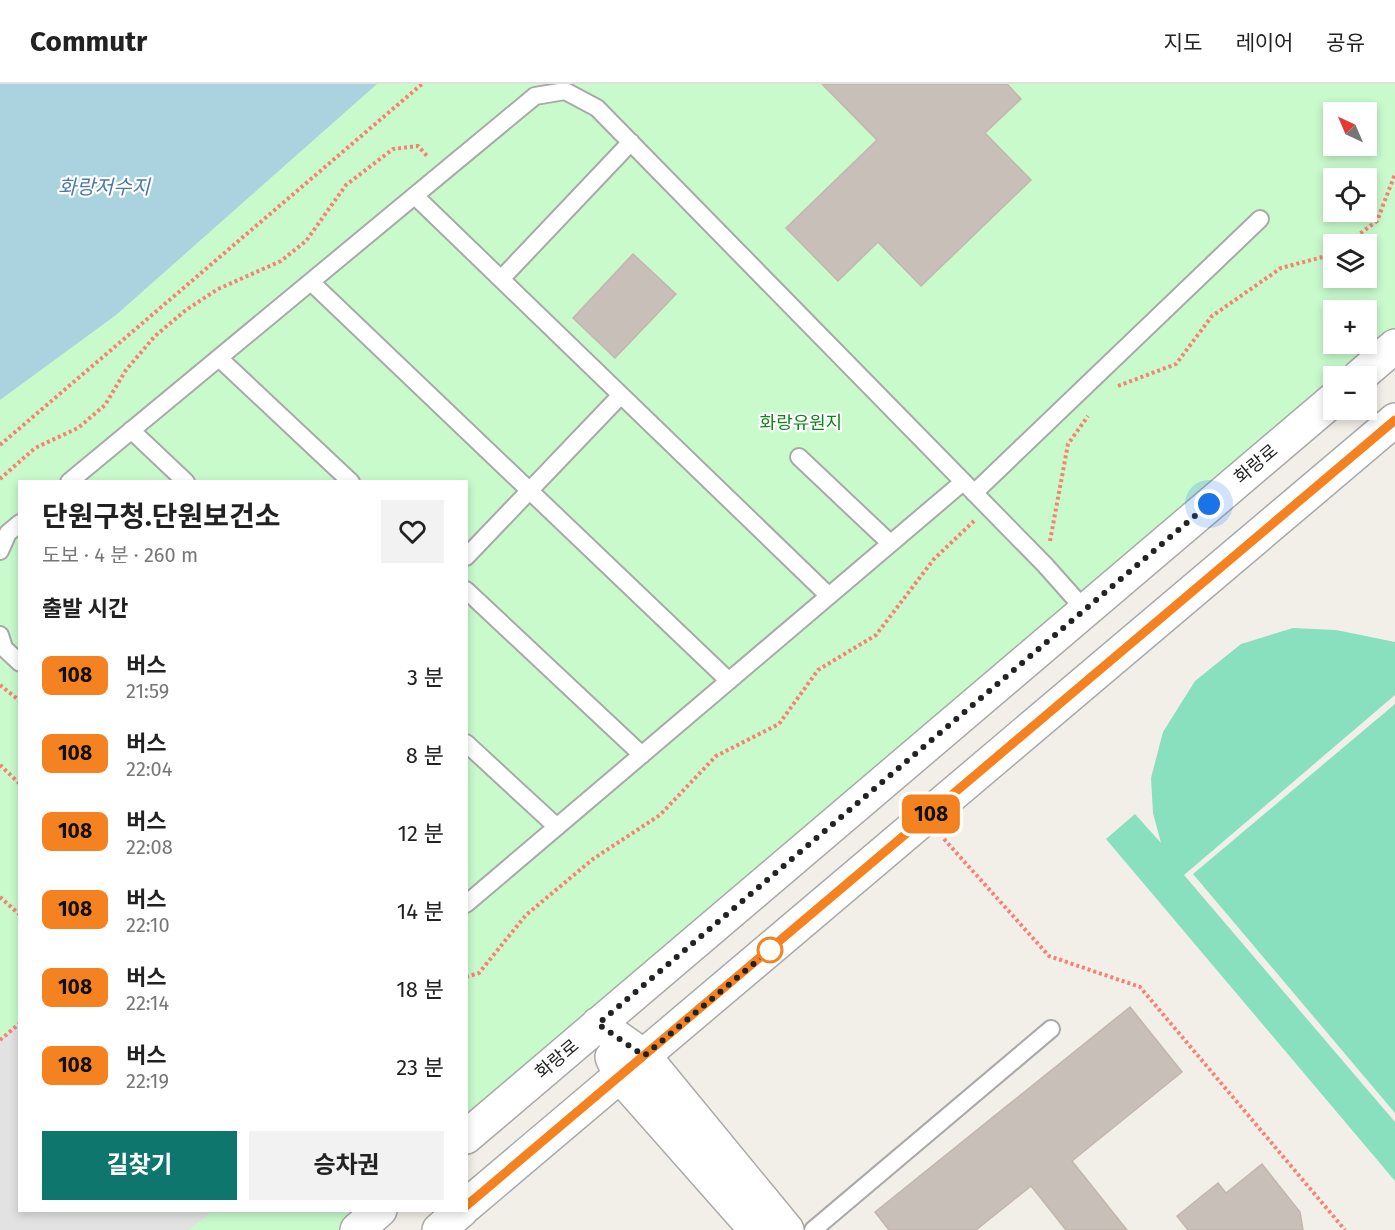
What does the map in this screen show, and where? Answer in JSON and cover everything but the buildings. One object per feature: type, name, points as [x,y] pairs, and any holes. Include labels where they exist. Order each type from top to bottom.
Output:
[{"type":"street","points":[[1372,366],[1395,346]]},
{"type":"street","name":"화랑로","points":[[468,1135],[1323,408]]},
{"type":"street","points":[[468,1204],[1395,420]]},
{"type":"street","points":[[598,1024],[756,1230]]},
{"type":"street","points":[[632,1066],[787,1230]]},
{"type":"street","points":[[357,1230],[378,1212]]},
{"type":"street","points":[[439,1230],[460,1212]]},
{"type":"lane","points":[[71,480],[535,96],[565,91],[597,108],[1045,565],[1085,610]]},
{"type":"lane","points":[[501,279],[631,142]]},
{"type":"lane","points":[[415,196],[829,596]]},
{"type":"lane","points":[[468,902],[890,543],[969,488],[1260,219]]},
{"type":"lane","points":[[311,282],[729,681]]},
{"type":"lane","points":[[219,358],[349,480]]},
{"type":"lane","points":[[468,555],[621,395]]},
{"type":"lane","points":[[131,430],[184,480]]},
{"type":"lane","points":[[800,457],[890,543]]},
{"type":"lane","points":[[0,551],[8,533],[18,525]]},
{"type":"lane","points":[[468,592],[642,755]]},
{"type":"lane","points":[[0,635],[4,648],[18,661]]},
{"type":"lane","points":[[468,745],[557,827]]},
{"type":"lane","points":[[813,1230],[1051,1029]]},
{"type":"path","points":[[0,445],[422,84]]},
{"type":"path","points":[[0,479],[36,448],[78,428],[105,405],[126,370],[155,336],[186,310],[218,289],[281,261],[306,241],[346,185],[393,149],[418,146],[443,173]]},
{"type":"path","points":[[1359,234],[1377,221],[1395,174]]},
{"type":"path","points":[[1117,387],[1176,364],[1212,316],[1281,268],[1323,257]]},
{"type":"path","points":[[1045,565],[1068,444],[1094,408]]},
{"type":"path","points":[[468,976],[479,973],[526,915],[593,859],[660,815],[716,756],[778,724],[818,670],[876,635],[934,559],[988,508]]},
{"type":"path","points":[[0,685],[18,699]]},
{"type":"path","points":[[0,765],[18,782]]},
{"type":"path","points":[[925,819],[1049,956],[1140,987],[1345,1230]]},
{"type":"path","points":[[0,897],[18,913]]},
{"type":"path","points":[[0,1040],[18,1025]]},
{"type":"green space","name":"화랑유원지","points":[[0,84],[1395,84],[1395,367],[1377,382],[1377,366],[1323,366],[1323,419],[468,1147],[468,480],[18,480],[18,1212],[391,1212],[369,1230],[0,1230]]},
{"type":"green space","points":[[1293,628],[1336,630],[1395,642],[1395,695],[1184,875],[1395,1122],[1395,1181],[1106,839],[1135,814],[1161,843],[1153,813],[1151,778],[1163,732],[1195,681],[1241,644]]},
{"type":"green space","points":[[1395,704],[1395,1113],[1193,874]]},
{"type":"shaded area","points":[[18,1024],[18,1212],[211,1212],[189,1230],[0,1230],[0,1040]]},
{"type":"water","name":"화랑저수지","points":[[0,84],[377,84],[116,315],[0,400]]},
{"type":"bus line","name":"108","points":[[468,1204],[1395,420]]},
{"type":"route","points":[[770,950],[644,1056],[598,1024],[1209,504]]}]
